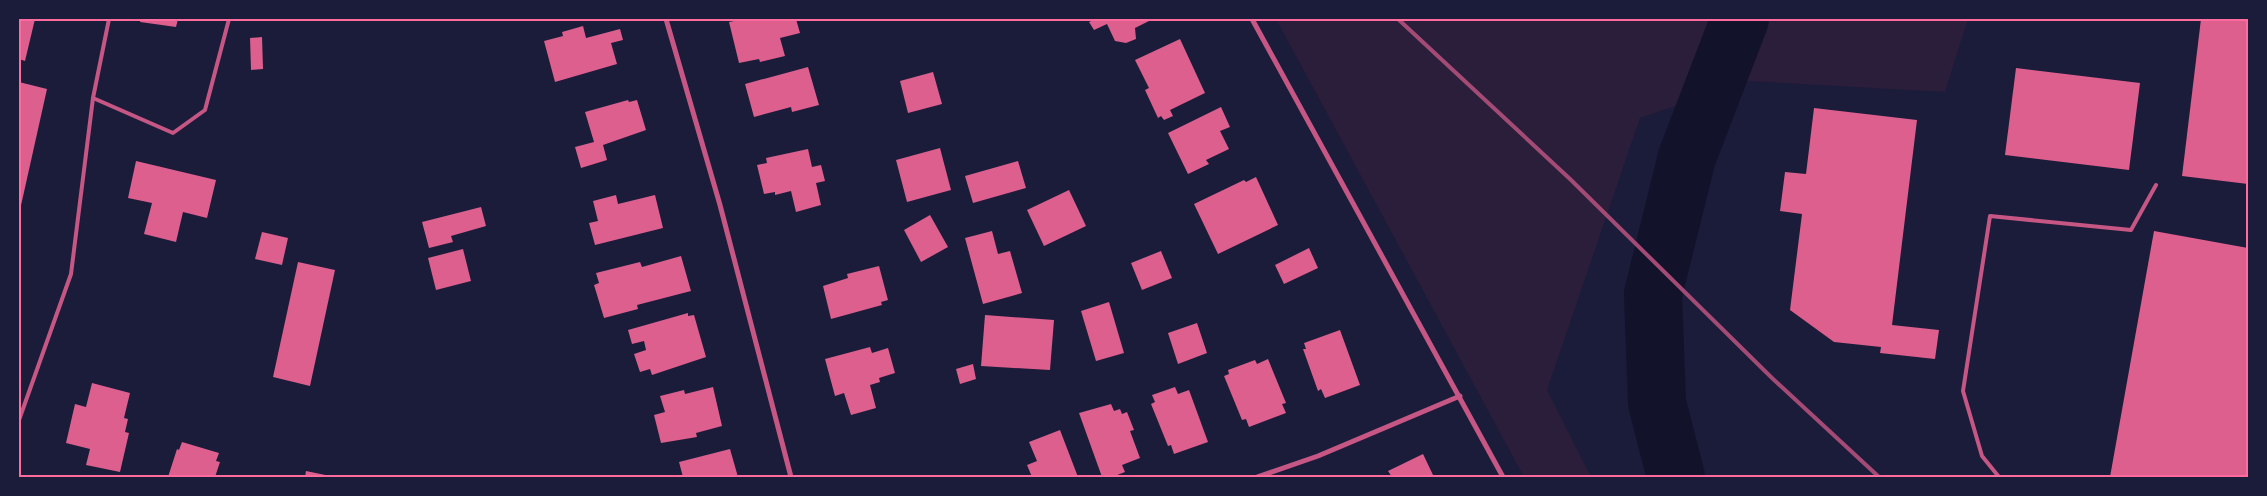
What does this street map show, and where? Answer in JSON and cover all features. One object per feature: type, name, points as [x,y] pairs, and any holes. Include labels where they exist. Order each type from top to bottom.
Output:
[{"type":"street","points":[[666,19],[720,205],[791,477]]},
{"type":"street","points":[[1252,19],[1503,477]]},
{"type":"street","points":[[1257,477],[1326,453],[1460,396]]},
{"type":"lane","points":[[19,420],[71,274],[93,98],[109,19]]},
{"type":"lane","points":[[93,98],[173,133],[205,110],[229,19]]},
{"type":"lane","points":[[1999,477],[1982,456],[1963,391],[1990,216],[2131,230],[2156,185]]},
{"type":"shaded area","points":[[1276,19],[1968,19],[1945,92],[1749,81],[1640,118],[1547,390],[1591,477],[1524,477]]},
{"type":"building","points":[[19,19],[35,19],[25,61],[19,59]]},
{"type":"building","points":[[141,19],[178,19],[176,27],[140,22]]},
{"type":"building","points":[[744,19],[796,19],[800,33],[780,38],[785,56],[760,62],[759,59],[739,63],[729,22]]},
{"type":"building","points":[[1096,19],[1153,19],[1135,28],[1136,39],[1126,43],[1115,41],[1107,24],[1094,30],[1089,22]]},
{"type":"building","points":[[2201,19],[2248,19],[2248,184],[2182,176]]},
{"type":"building","points":[[583,26],[586,38],[620,29],[623,40],[611,43],[617,64],[555,82],[544,41],[563,36],[562,32]]},
{"type":"building","points":[[262,37],[263,69],[251,70],[250,38]]},
{"type":"building","points":[[1180,39],[1205,93],[1170,110],[1173,116],[1164,120],[1161,116],[1158,118],[1145,90],[1149,88],[1135,60]]},
{"type":"building","points":[[808,67],[819,105],[792,112],[791,107],[754,117],[745,84]]},
{"type":"building","points":[[2016,68],[2140,83],[2129,170],[2005,155]]},
{"type":"building","points":[[933,72],[942,104],[908,113],[900,81]]},
{"type":"building","points":[[19,82],[47,89],[20,210],[19,210]]},
{"type":"building","points":[[628,100],[629,102],[637,100],[646,130],[603,145],[607,160],[581,168],[575,147],[594,142],[585,112]]},
{"type":"building","points":[[1221,107],[1230,127],[1220,131],[1229,149],[1206,160],[1209,164],[1188,174],[1168,133]]},
{"type":"building","points":[[1814,108],[1917,120],[1892,325],[1939,330],[1935,359],[1880,353],[1881,347],[1834,342],[1790,310],[1802,214],[1780,211],[1785,172],[1806,174]]},
{"type":"building","points":[[940,148],[951,190],[907,202],[896,160]]},
{"type":"building","points":[[808,149],[812,167],[821,165],[825,181],[816,183],[821,205],[796,212],[791,191],[775,195],[775,192],[764,194],[757,165],[767,163],[766,158]]},
{"type":"building","points":[[136,161],[216,180],[207,218],[183,212],[176,242],[144,234],[152,203],[128,198]]},
{"type":"building","points":[[1018,161],[1026,188],[973,203],[965,176]]},
{"type":"building","points":[[1256,177],[1278,225],[1218,254],[1194,204],[1244,180],[1246,182]]},
{"type":"building","points":[[1069,190],[1086,226],[1044,246],[1027,210]]},
{"type":"building","points":[[616,195],[618,204],[655,195],[663,228],[595,245],[589,223],[598,221],[593,201]]},
{"type":"building","points":[[481,207],[486,226],[451,236],[453,242],[429,248],[422,222]]},
{"type":"building","points":[[930,215],[948,247],[921,262],[904,230]]},
{"type":"building","points":[[992,231],[998,254],[1010,251],[1022,293],[983,304],[965,238]]},
{"type":"building","points":[[2154,231],[2248,248],[2248,477],[2110,477]]},
{"type":"building","points":[[262,232],[288,238],[282,265],[255,259]]},
{"type":"building","points":[[1309,248],[1318,268],[1284,284],[1275,265]]},
{"type":"building","points":[[463,249],[471,281],[436,290],[428,258]]},
{"type":"building","points":[[1161,251],[1172,278],[1142,290],[1131,263]]},
{"type":"building","points":[[681,256],[691,291],[637,305],[638,309],[604,318],[594,285],[599,283],[596,273],[640,262],[642,267]]},
{"type":"building","points":[[298,262],[335,270],[310,386],[273,377]]},
{"type":"building","points":[[879,266],[888,300],[881,302],[882,305],[831,319],[823,286],[848,278],[847,274]]},
{"type":"building","points":[[1109,302],[1124,353],[1096,361],[1081,311]]},
{"type":"building","points":[[688,313],[688,316],[694,315],[706,357],[652,375],[650,369],[640,372],[634,354],[646,350],[644,341],[632,344],[628,330]]},
{"type":"building","points":[[985,315],[1054,320],[1050,370],[981,366]]},
{"type":"building","points":[[1197,323],[1207,353],[1178,364],[1168,333]]},
{"type":"building","points":[[1340,330],[1360,385],[1325,398],[1321,389],[1318,391],[1303,349],[1306,349],[1304,343]]},
{"type":"building","points":[[870,347],[872,353],[888,348],[895,373],[879,378],[880,382],[870,385],[876,408],[851,415],[844,393],[835,396],[825,359]]},
{"type":"building","points":[[1268,359],[1286,403],[1282,404],[1286,413],[1249,427],[1246,419],[1242,420],[1224,376],[1229,374],[1228,370],[1255,360],[1257,364]]},
{"type":"building","points":[[973,364],[976,379],[960,384],[956,369]]},
{"type":"building","points":[[92,383],[130,393],[124,418],[128,419],[125,432],[129,433],[120,472],[86,465],[90,449],[66,443],[75,404],[86,407]]},
{"type":"building","points":[[713,387],[722,426],[696,433],[697,437],[661,443],[654,415],[665,412],[660,396],[684,390],[685,394]]},
{"type":"building","points":[[1175,387],[1178,394],[1189,390],[1208,442],[1174,454],[1171,445],[1168,446],[1151,404],[1155,402],[1152,395]]},
{"type":"building","points":[[1111,404],[1114,411],[1120,409],[1122,414],[1127,412],[1134,430],[1130,431],[1140,458],[1122,465],[1125,472],[1112,477],[1102,477],[1079,413]]},
{"type":"building","points":[[1060,430],[1078,477],[1032,477],[1027,465],[1037,461],[1029,442]]},
{"type":"building","points":[[182,442],[219,453],[216,461],[220,462],[215,477],[168,477],[177,449],[179,450]]},
{"type":"building","points":[[730,449],[738,477],[683,477],[679,462]]},
{"type":"building","points":[[1423,454],[1434,477],[1392,477],[1388,471]]},
{"type":"building","points":[[306,471],[330,476],[330,477],[305,477]]},
{"type":"waterway","points":[[1676,477],[1657,403],[1653,294],[1687,157],[1740,19]]},
{"type":"railway","points":[[1398,19],[1570,179],[1772,378],[1879,477]]}]
